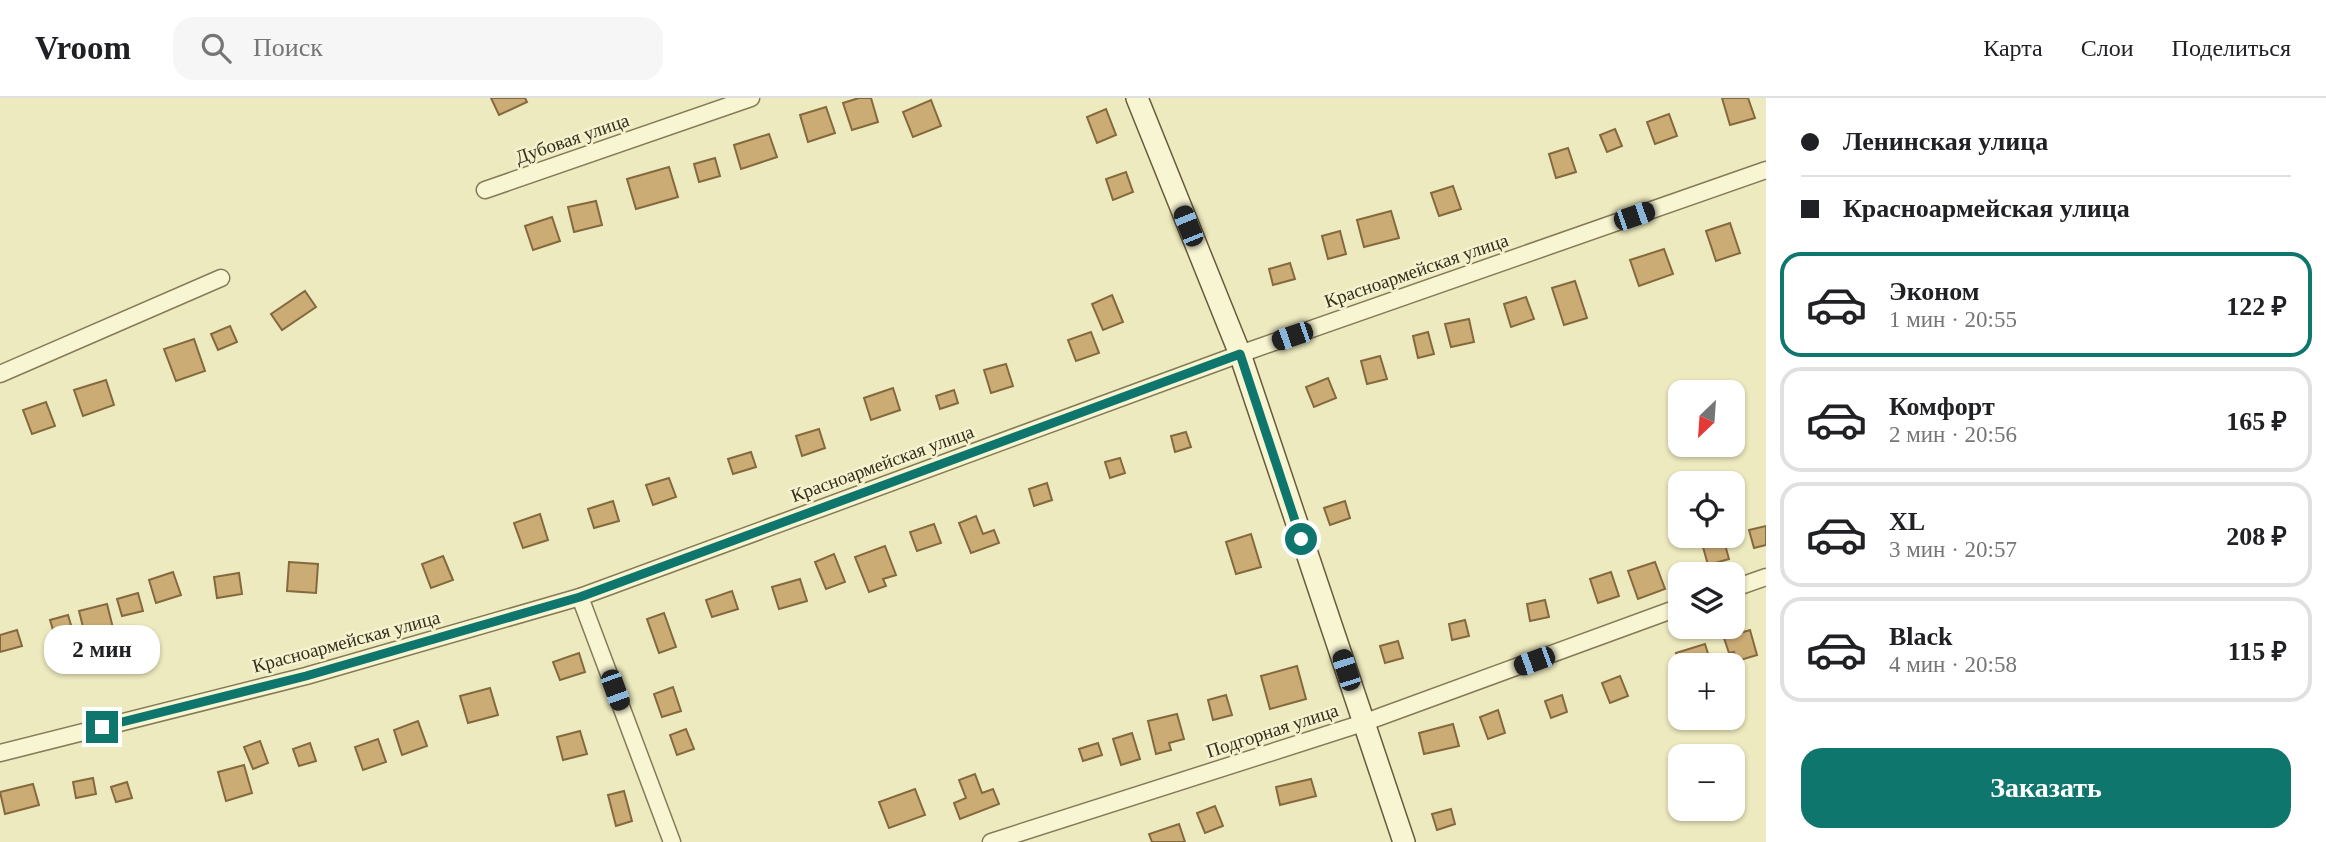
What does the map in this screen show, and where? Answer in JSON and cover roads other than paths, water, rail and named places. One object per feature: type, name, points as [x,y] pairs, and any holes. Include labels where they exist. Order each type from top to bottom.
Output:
[{"type":"main road","points":[[1137,98],[1240,354],[1404,842]]},
{"type":"street","name":"Дубовая улица","points":[[485,190],[751,98]]},
{"type":"street","name":"Красноармейская улица","points":[[0,753],[306,676],[580,597],[1240,354],[1766,170]]},
{"type":"street","points":[[0,374],[220,278]]},
{"type":"street","points":[[1745,584],[1766,577]]},
{"type":"street","points":[[580,597],[672,842]]},
{"type":"street","name":"Подгорная улица","points":[[992,842],[1363,723],[1668,611]]}]
